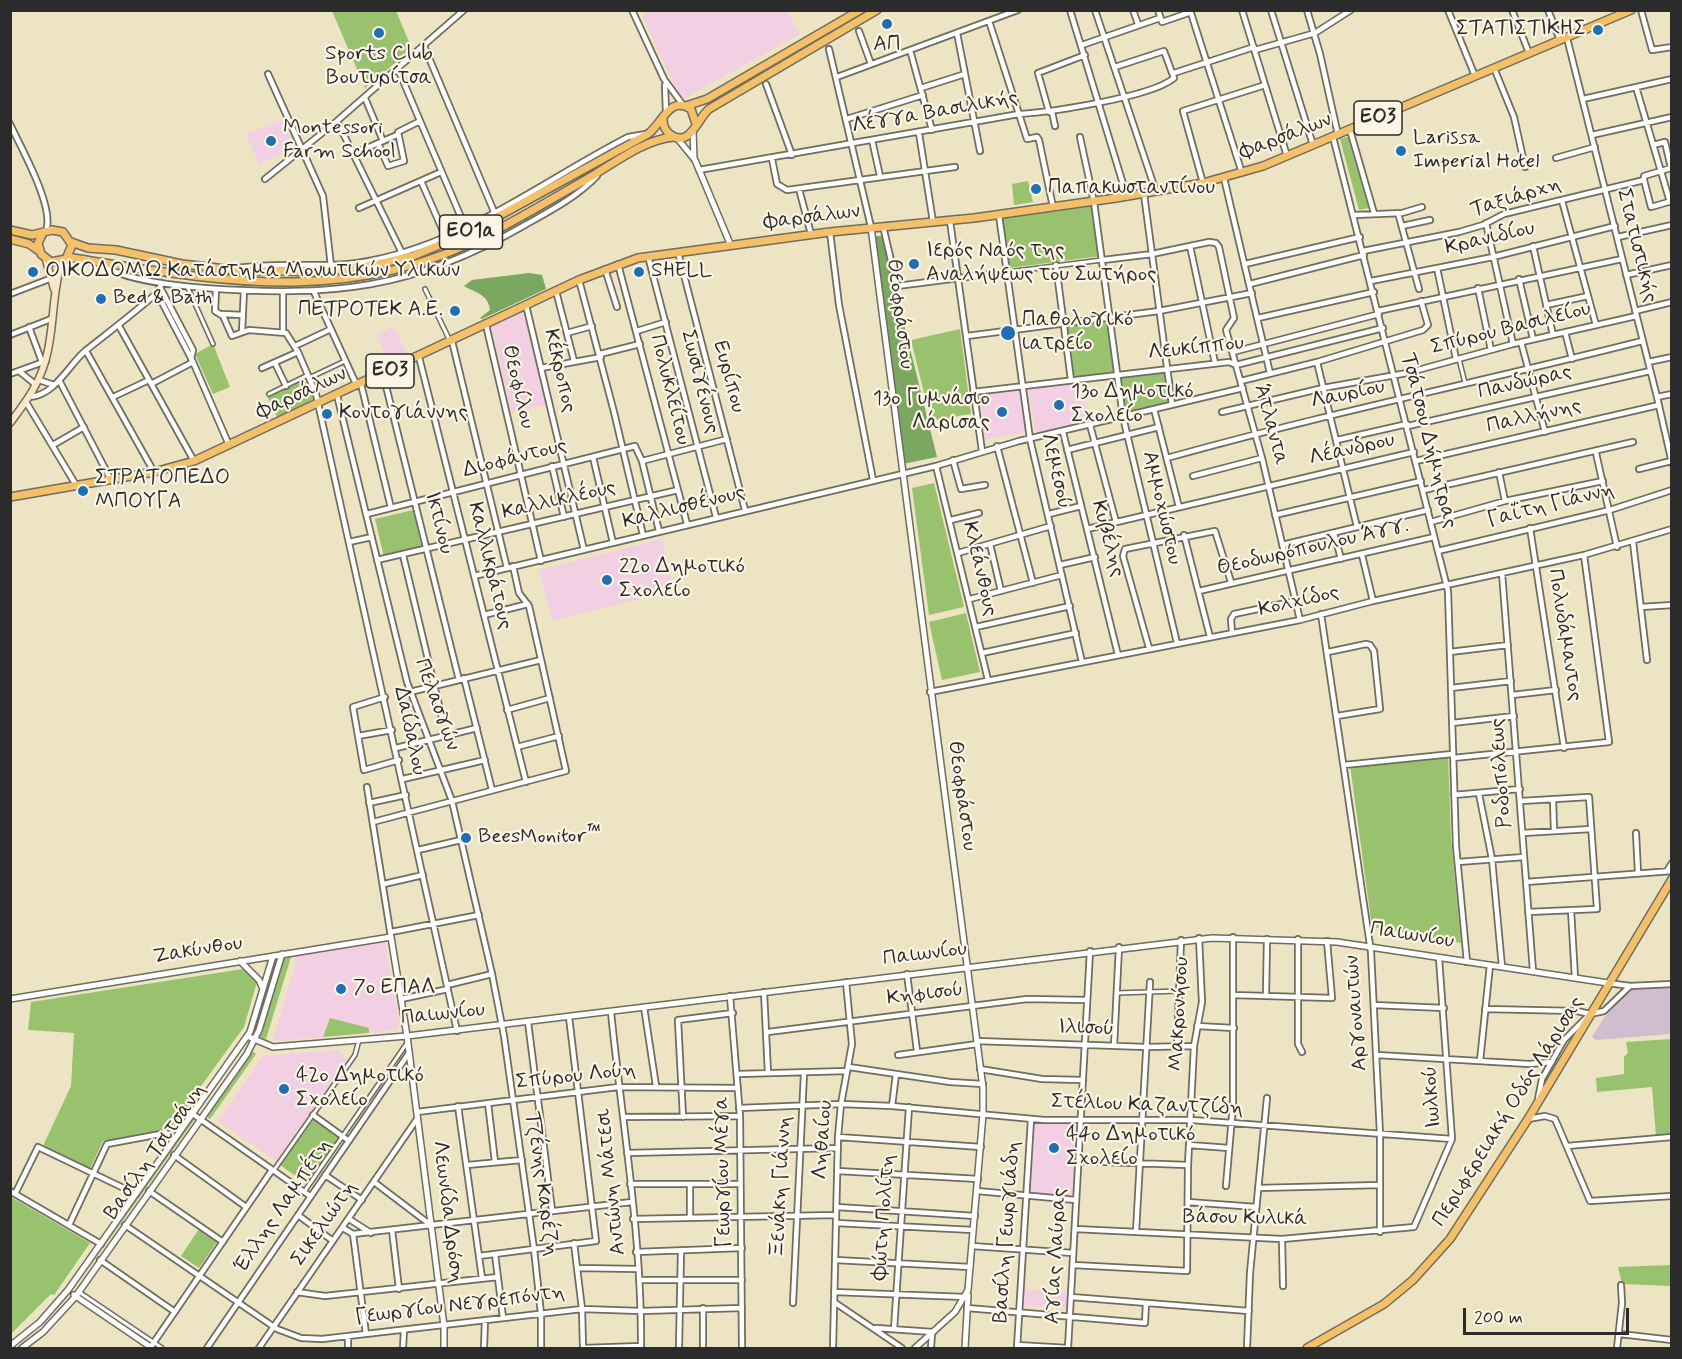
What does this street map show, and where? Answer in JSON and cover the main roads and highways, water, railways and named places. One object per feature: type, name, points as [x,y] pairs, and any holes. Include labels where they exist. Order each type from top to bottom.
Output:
[{"type":"main road","name":"ΕΟ1α","points":[[45,232],[58,230],[67,234],[71,242],[88,248],[116,250],[182,264],[228,270],[335,271],[413,256],[477,229],[648,134],[658,126],[673,106],[702,102],[860,10]]},
{"type":"main road","name":"ΕΟ1α","points":[[46,260],[99,261],[137,269],[254,281],[335,282],[376,276],[416,266],[473,242],[650,143],[675,137],[686,137],[713,106],[878,10]]},
{"type":"main road","name":"Φαρσάλων","points":[[10,497],[154,472],[194,462],[579,280],[618,264],[648,256],[811,234],[950,221],[1127,197],[1224,178],[1336,136],[1630,11]]},
{"type":"main road","points":[[684,105],[694,113],[695,128]]},
{"type":"main road","points":[[665,114],[664,126],[675,137]]},
{"type":"main road","points":[[10,230],[28,234],[45,232]]},
{"type":"main road","points":[[39,251],[39,239],[45,232]]},
{"type":"main road","points":[[10,239],[29,244],[39,251],[46,260],[54,292]]},
{"type":"main road","points":[[10,423],[28,400],[37,383],[44,361],[54,292],[65,259],[71,250],[71,242]]},
{"type":"main road","name":"Περιφερειακή Οδός Λάρισας","points":[[1307,1348],[1378,1308],[1429,1263],[1465,1218],[1528,1119],[1671,879]]},
{"type":"place","name":"ΑΠ","points":[[887,24]]},
{"type":"place","name":"ΣΤΑΤΙΣΤΙΚΗΣ","points":[[1598,30]]},
{"type":"place","name":"Sports Club Βουτυρίτσα","points":[[379,33]]},
{"type":"place","name":"Montessori Farm School","points":[[271,141]]},
{"type":"place","name":"Larissa Imperial Hotel","points":[[1401,151]]},
{"type":"place","name":"Παπακωσταντίνου","points":[[1036,189]]},
{"type":"place","name":"Ιερός Ναός της Αναλήψεως του Σωτήρος","points":[[914,264]]},
{"type":"place","name":"ΟΙΚΟΔΟΜΩ Κατάστημα Μονωτικών Υλικών","points":[[33,272]]},
{"type":"place","name":"SHELL","points":[[639,272]]},
{"type":"place","name":"Bed & Bath","points":[[101,299]]},
{"type":"place","name":"ΠΕΤΡΟΤΕΚ Α.Ε.","points":[[455,311]]},
{"type":"place","name":"Παθολογικό ιατρείο","points":[[1008,333]]},
{"type":"place","name":"13ο Δημοτικό Σχολείο","points":[[1059,405]]},
{"type":"place","name":"13ο Γυμνάσιο Λάρισας","points":[[1002,412]]},
{"type":"place","name":"Κοντογιάννης","points":[[327,414]]},
{"type":"place","name":"ΣΤΡΑΤΟΠΕΔΟ ΜΠΟΥΓΑ","points":[[83,491]]},
{"type":"place","name":"22ο Δημοτικό Σχολείο","points":[[607,580]]},
{"type":"place","name":"BeesMonitor™","points":[[466,838]]},
{"type":"place","name":"7ο ΕΠΑΛ","points":[[341,989]]},
{"type":"place","name":"42ο Δημοτικό Σχολείο","points":[[284,1089]]},
{"type":"place","name":"44ο Δημοτικό Σχολείο","points":[[1054,1148]]}]
